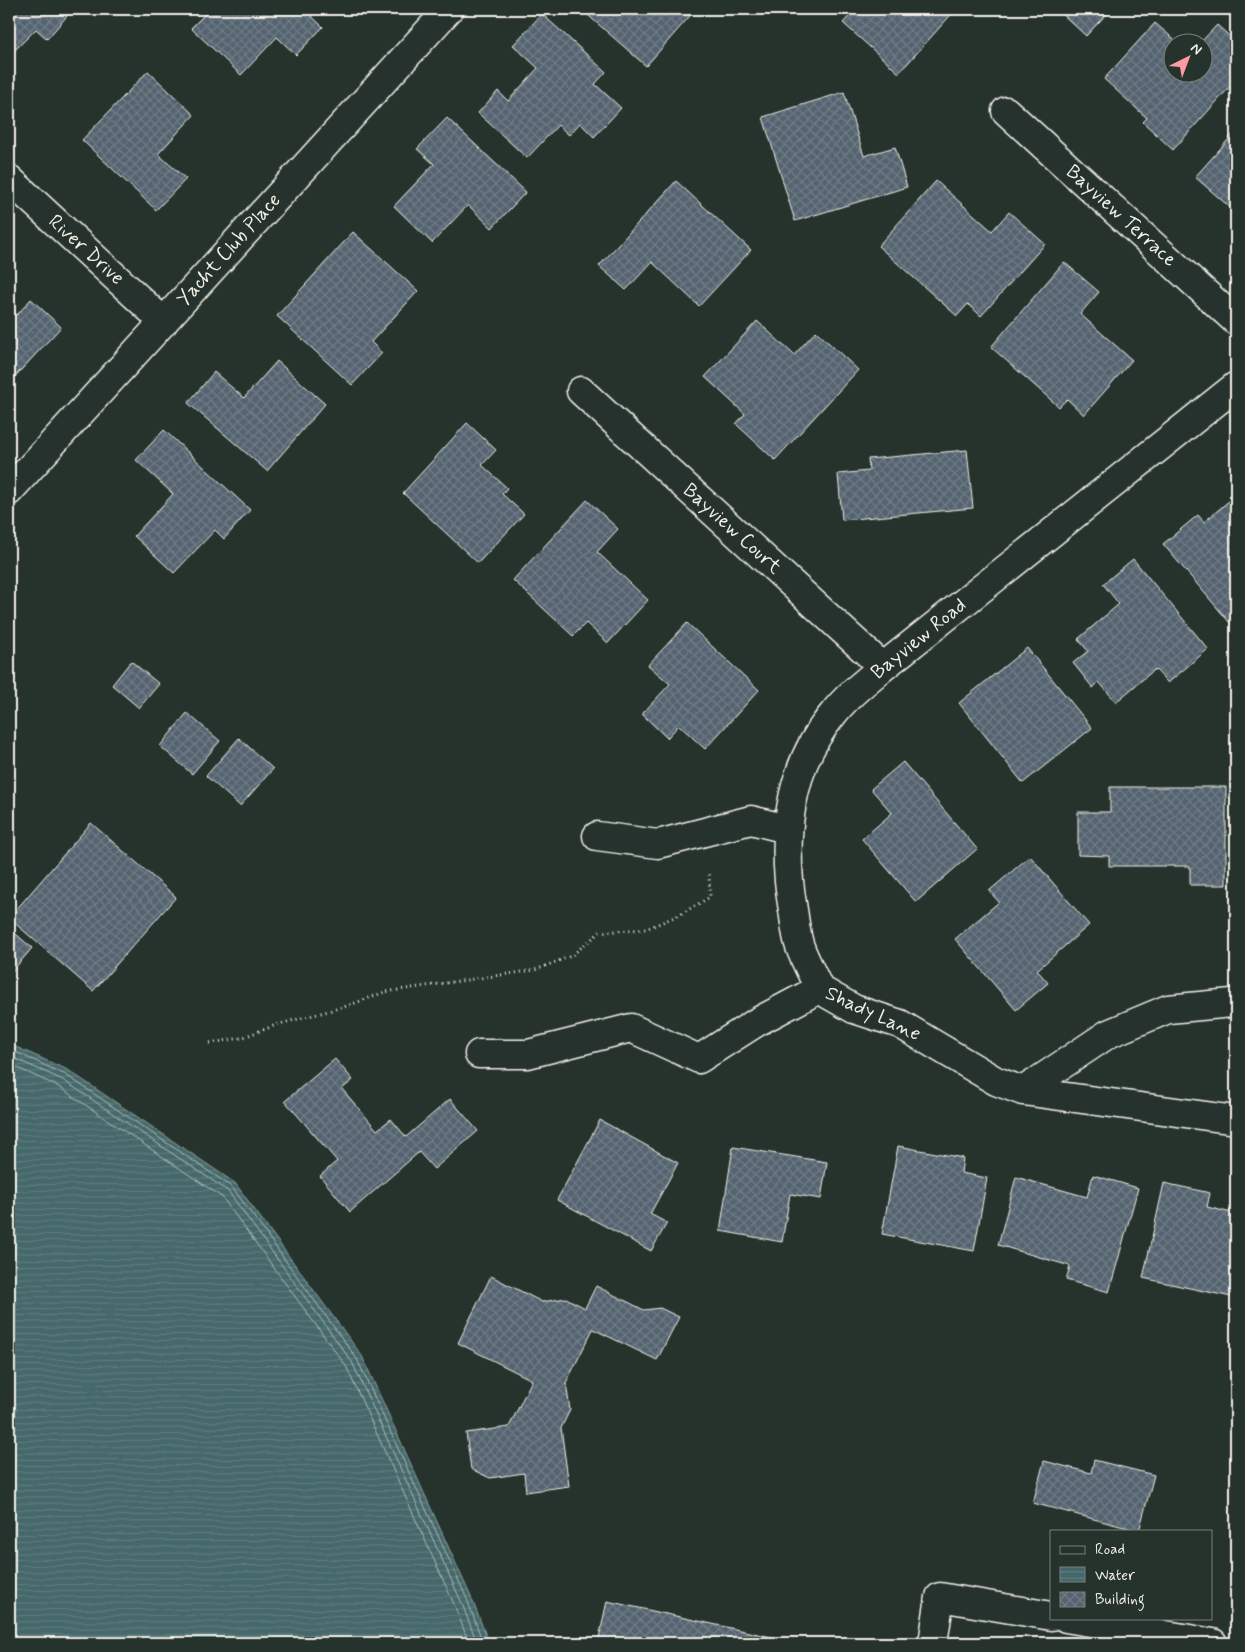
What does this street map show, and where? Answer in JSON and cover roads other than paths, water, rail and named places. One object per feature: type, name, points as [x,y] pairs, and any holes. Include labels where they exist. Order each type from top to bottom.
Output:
[{"type":"street","name":"Yacht Club Place","points":[[9,491],[449,9]]},
{"type":"street","name":"Bayview Terrace","points":[[1006,111],[1236,322]]},
{"type":"street","name":"River Drive","points":[[9,179],[164,322]]},
{"type":"street","name":"Bayview Road","points":[[819,989],[800,946],[788,882],[787,829],[797,781],[817,736],[848,697],[883,667],[1236,386]]},
{"type":"street","name":"Bayview Court","points":[[580,391],[883,667]]},
{"type":"street","points":[[597,836],[658,844],[751,820],[787,829]]},
{"type":"street","name":"Shady Lane","points":[[479,1054],[528,1054],[631,1028],[699,1059],[757,1022],[819,989],[854,1010],[900,1024],[996,1081],[1023,1091],[1236,1120]]},
{"type":"street","points":[[1023,1091],[1108,1034],[1168,1009],[1232,1003],[1236,1005]]},
{"type":"street","points":[[933,1643],[940,1597],[1050,1616]]},
{"type":"street","points":[[1078,1620],[1214,1643]]},
{"type":"water","points":[[9,1044],[68,1070],[235,1183],[362,1356],[471,1597],[489,1643],[9,1643]]}]
